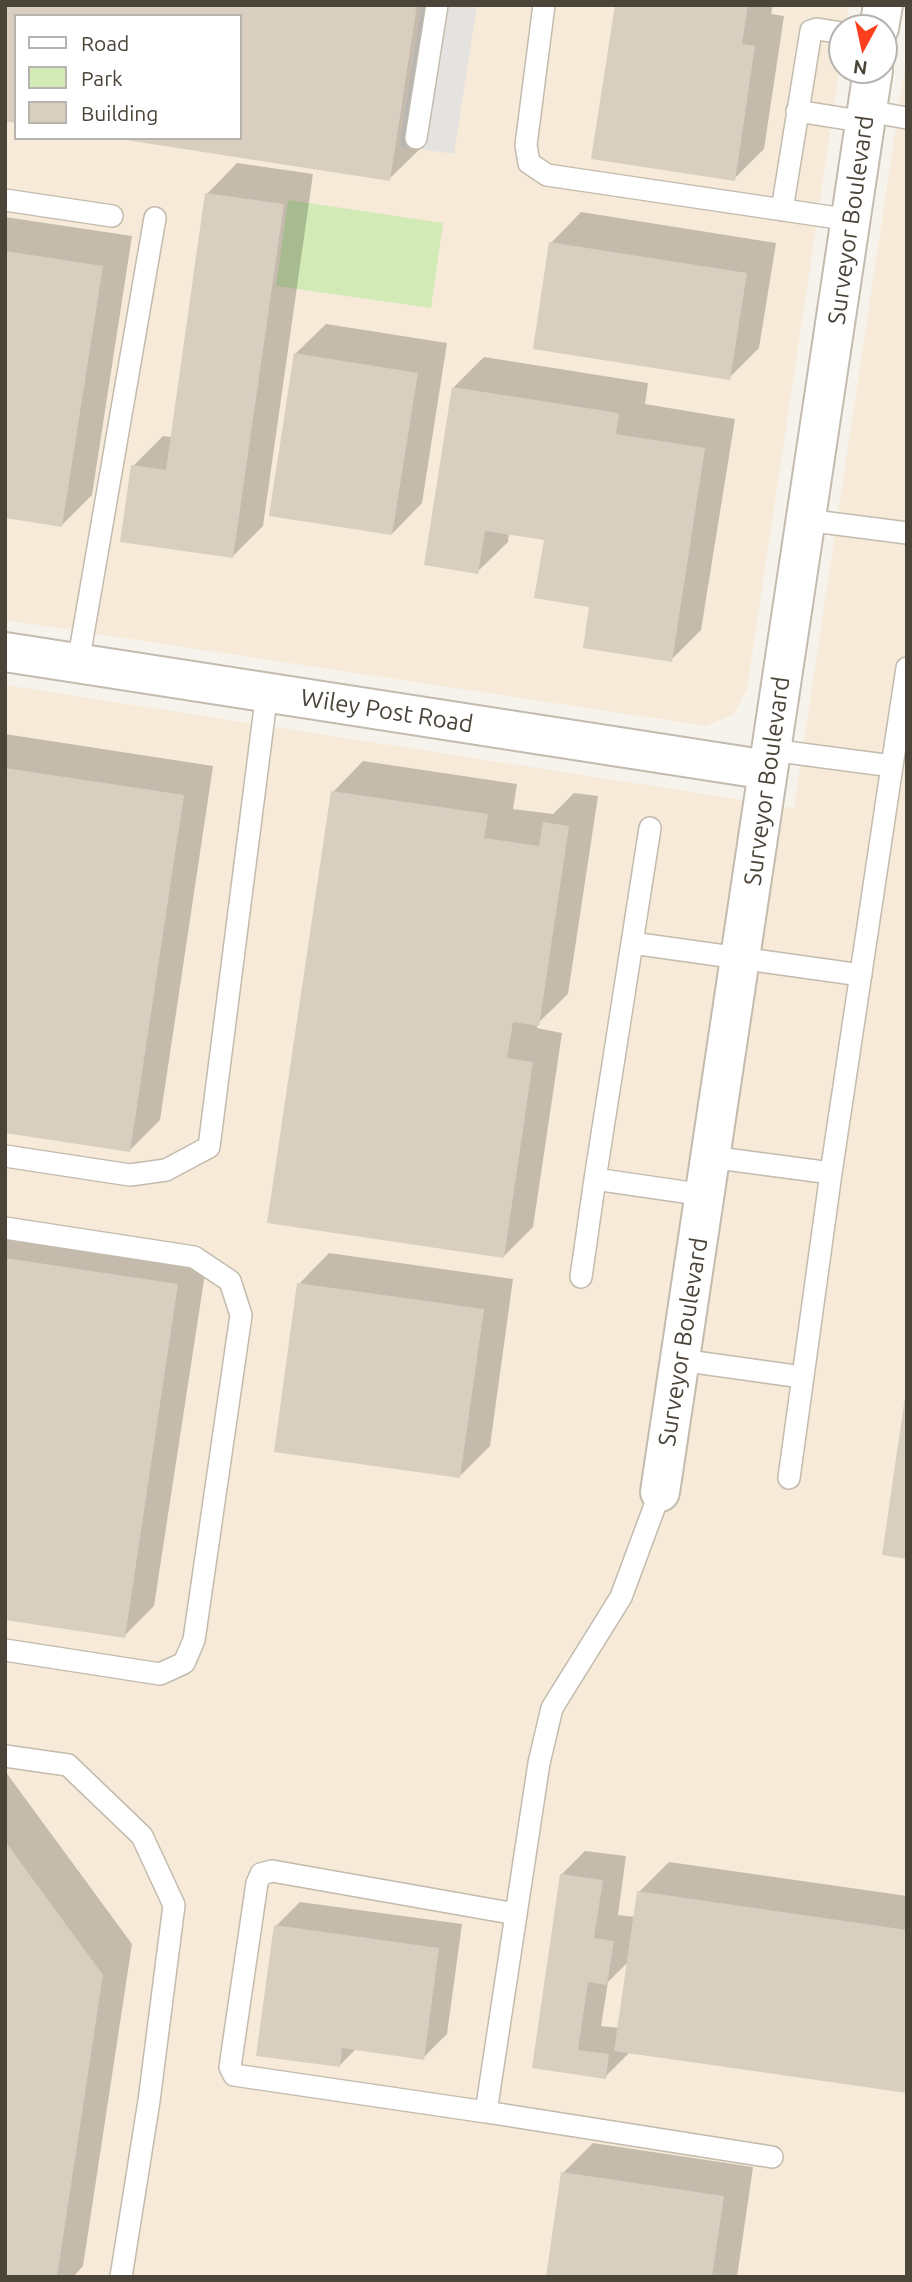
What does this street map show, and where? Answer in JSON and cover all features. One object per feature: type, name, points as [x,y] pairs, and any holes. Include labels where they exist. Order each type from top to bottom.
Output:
[{"type":"street","name":"Surveyor Boulevard","points":[[660,1492],[871,84]]},
{"type":"street","name":"Wiley Post Road","points":[[5,652],[267,692],[770,760]]},
{"type":"lane","points":[[416,138],[437,5]]},
{"type":"lane","points":[[544,5],[526,145],[529,163],[547,175],[851,220]]},
{"type":"lane","points":[[782,210],[811,31],[828,31]]},
{"type":"lane","points":[[797,111],[907,118]]},
{"type":"lane","points":[[5,200],[112,216]]},
{"type":"lane","points":[[78,663],[155,218]]},
{"type":"lane","points":[[806,520],[906,526]]},
{"type":"lane","points":[[789,1478],[831,1173],[907,668]]},
{"type":"lane","points":[[5,1156],[130,1175],[166,1171],[209,1147],[267,692]]},
{"type":"lane","points":[[770,760],[892,766]]},
{"type":"lane","points":[[581,1277],[650,828]]},
{"type":"lane","points":[[632,943],[861,975]]},
{"type":"lane","points":[[710,1157],[831,1173]]},
{"type":"lane","points":[[595,1179],[705,1195]]},
{"type":"lane","points":[[5,1227],[194,1257],[230,1280],[241,1315],[194,1640],[184,1662],[160,1674],[5,1650]]},
{"type":"lane","points":[[680,1360],[802,1377]]},
{"type":"lane","points":[[486,2112],[540,1763],[552,1708],[621,1597],[660,1492]]},
{"type":"lane","points":[[5,1756],[68,1765],[142,1836],[174,1905],[149,2101],[121,2277]]},
{"type":"lane","points":[[516,1914],[272,1871],[261,1874],[257,1883],[230,2067],[234,2075],[772,2157]]},
{"type":"shaded area","points":[[5,5],[849,5],[848,14],[828,14],[828,84],[837,84],[747,689],[734,714],[706,726],[5,620]]},
{"type":"shaded area","points":[[422,5],[477,5],[454,154],[400,146]]},
{"type":"shaded area","points":[[907,53],[907,2277],[5,2277],[5,685],[794,808]]},
{"type":"green space","points":[[288,200],[443,223],[431,308],[276,286]]},
{"type":"building","points":[[5,5],[417,5],[390,181],[126,140],[242,140],[242,14],[14,14],[14,123],[5,121]]},
{"type":"building","points":[[615,5],[748,5],[742,44],[755,46],[735,181],[591,159]]},
{"type":"building","points":[[205,193],[284,204],[233,558],[120,542],[131,465],[166,470]]},
{"type":"building","points":[[549,242],[747,273],[730,380],[533,349]]},
{"type":"building","points":[[5,251],[103,266],[62,527],[5,518]]},
{"type":"building","points":[[294,353],[418,373],[392,535],[269,516]]},
{"type":"building","points":[[452,387],[619,413],[616,434],[705,448],[672,662],[583,648],[589,607],[534,598],[544,540],[485,531],[478,574],[424,565]]},
{"type":"building","points":[[5,768],[184,795],[130,1152],[5,1133]]},
{"type":"building","points":[[331,791],[488,814],[484,838],[539,846],[543,822],[569,826],[539,1026],[513,1022],[507,1058],[533,1062],[504,1258],[267,1223]]},
{"type":"building","points":[[5,1258],[178,1284],[125,1638],[5,1620]]},
{"type":"building","points":[[297,1283],[484,1309],[460,1478],[274,1452]]},
{"type":"building","points":[[907,1397],[907,1559],[882,1555]]},
{"type":"building","points":[[5,1841],[103,1975],[57,2277],[5,2277]]},
{"type":"building","points":[[560,1874],[603,1880],[594,1938],[614,1941],[607,1985],[588,1982],[578,2050],[609,2054],[606,2079],[532,2068]]},
{"type":"building","points":[[637,1891],[907,1930],[907,2093],[614,2051]]},
{"type":"building","points":[[274,1925],[439,1948],[424,2060],[342,2048],[340,2067],[256,2056]]},
{"type":"building","points":[[561,2172],[724,2196],[712,2277],[546,2277]]}]
